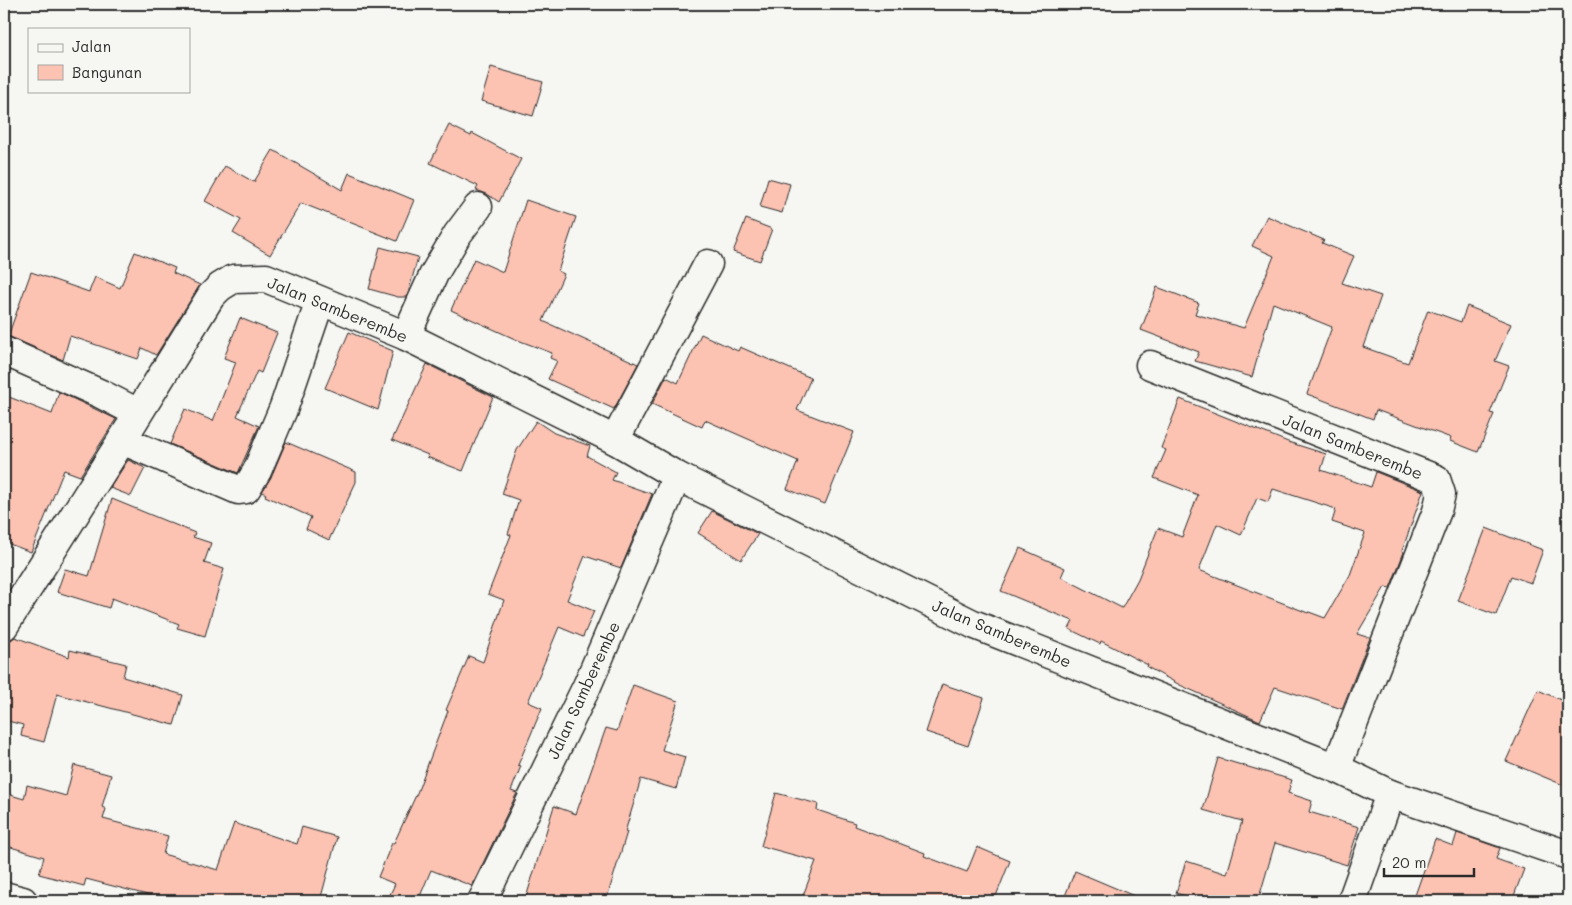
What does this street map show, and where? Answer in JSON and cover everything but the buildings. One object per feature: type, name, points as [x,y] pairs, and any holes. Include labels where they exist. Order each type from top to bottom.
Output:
[{"type":"street","points":[[406,336],[434,274],[457,235],[478,207]]},
{"type":"street","points":[[615,440],[708,264]]},
{"type":"street","name":"Jalan Samberembe","points":[[4,626],[211,296],[220,287],[233,279],[249,277],[266,278],[406,336],[615,440],[677,476],[973,624],[1336,768],[1390,794],[1568,855]]},
{"type":"street","points":[[122,440],[238,490],[246,489],[257,471],[284,407],[320,301]]},
{"type":"street","points":[[4,351],[101,394],[138,413]]},
{"type":"street","name":"Jalan Samberembe","points":[[1150,366],[1436,479],[1442,494],[1437,512],[1336,768]]},
{"type":"street","name":"Jalan Samberembe","points":[[482,901],[587,686],[677,476]]},
{"type":"street","points":[[1352,901],[1390,794]]},
{"type":"street","points":[[4,896],[23,901]]}]
